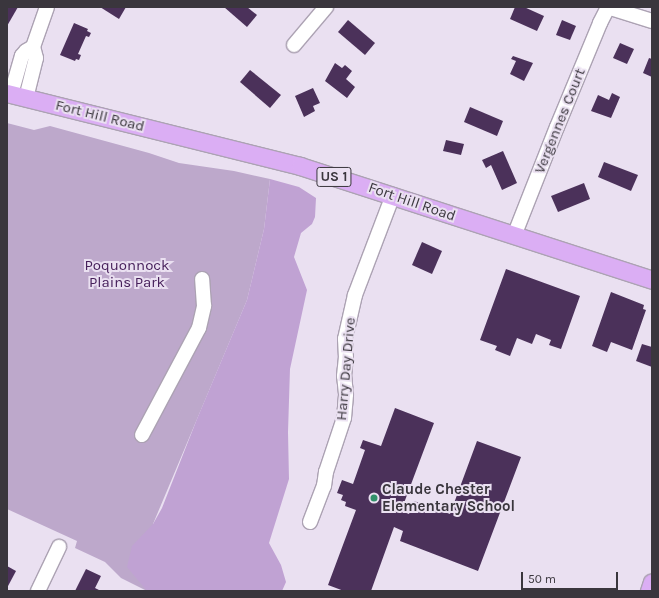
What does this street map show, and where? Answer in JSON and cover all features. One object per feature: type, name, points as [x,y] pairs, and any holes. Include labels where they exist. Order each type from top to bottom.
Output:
[{"type":"main road","name":"Fort Hill Road","points":[[15,95],[272,158],[393,195],[514,236],[652,280]]},
{"type":"main road","points":[[649,591],[652,582]]},
{"type":"street","points":[[15,95],[24,54],[33,47],[47,7]]},
{"type":"street","points":[[294,45],[326,7]]},
{"type":"street","points":[[608,7],[652,21]]},
{"type":"street","name":"Vergennes Court","points":[[514,236],[560,120],[608,7]]},
{"type":"street","name":"Harry Day Drive","points":[[310,522],[324,486],[326,472],[344,418],[346,394],[344,376],[346,358],[345,340],[350,312],[362,274],[393,195]]},
{"type":"street","points":[[142,435],[188,352],[199,328],[203,311],[202,279]]},
{"type":"street","points":[[38,591],[59,547]]},
{"type":"green space","name":"Poquonnock Plains Park","points":[[7,123],[34,130],[50,126],[149,153],[179,163],[234,171],[270,179],[264,229],[247,300],[153,524],[168,591],[147,591],[121,578],[105,562],[75,548],[77,541],[7,509]]},
{"type":"shaded area","points":[[270,179],[299,187],[316,198],[315,217],[312,224],[301,233],[294,257],[307,290],[290,369],[288,432],[289,479],[269,543],[281,565],[286,582],[282,591],[147,591],[127,567],[132,546],[153,524],[162,508],[197,419],[247,300],[264,229]]},
{"type":"building","points":[[7,7],[18,7],[7,26]]},
{"type":"building","points":[[100,7],[126,7],[119,19]]},
{"type":"building","points":[[224,7],[247,7],[257,15],[247,27]]},
{"type":"building","points":[[515,7],[524,7],[544,16],[537,31],[510,19]]},
{"type":"building","points":[[348,20],[375,43],[365,55],[338,32]]},
{"type":"building","points":[[562,20],[576,26],[570,40],[556,35]]},
{"type":"building","points":[[74,23],[88,29],[87,31],[91,33],[89,37],[86,36],[78,54],[81,55],[79,60],[76,59],[75,61],[60,55]]},
{"type":"building","points":[[620,43],[634,49],[627,64],[613,58]]},
{"type":"building","points":[[513,56],[533,63],[524,81],[510,74],[516,61],[511,59]]},
{"type":"building","points":[[649,58],[652,59],[652,77],[643,73]]},
{"type":"building","points":[[335,63],[342,68],[345,65],[352,71],[346,79],[355,87],[347,98],[325,81]]},
{"type":"building","points":[[250,70],[281,95],[270,108],[240,82]]},
{"type":"building","points":[[313,88],[320,103],[313,106],[315,111],[304,117],[295,96]]},
{"type":"building","points":[[612,93],[620,97],[611,118],[591,111],[598,95],[609,100]]},
{"type":"building","points":[[470,107],[503,121],[497,136],[464,122]]},
{"type":"building","points":[[446,140],[464,144],[461,155],[443,151]]},
{"type":"building","points":[[503,151],[517,183],[502,190],[491,165],[486,168],[482,160]]},
{"type":"building","points":[[604,162],[638,175],[631,191],[598,177]]},
{"type":"building","points":[[584,183],[590,199],[558,212],[551,196]]},
{"type":"building","points":[[422,242],[442,251],[432,274],[412,265]]},
{"type":"building","points":[[506,269],[580,296],[561,349],[549,345],[551,340],[536,334],[532,344],[517,338],[510,356],[495,350],[497,346],[480,340]]},
{"type":"building","points":[[611,292],[644,305],[643,309],[646,310],[632,350],[611,342],[607,352],[592,346]]},
{"type":"building","points":[[642,344],[652,347],[652,367],[636,361]]},
{"type":"building","name":"Claude Chester Elementary School","points":[[395,408],[434,423],[401,511],[409,514],[414,501],[450,514],[477,441],[521,457],[478,571],[400,541],[403,531],[394,527],[371,591],[344,591],[328,585],[356,510],[345,506],[346,502],[341,500],[343,495],[337,493],[342,480],[353,484],[365,450],[360,448],[363,440],[381,446]]},
{"type":"building","points":[[7,566],[16,571],[7,588]]},
{"type":"building","points":[[86,569],[101,576],[95,588],[101,591],[75,591]]},
{"type":"place","name":"Claude Chester Elementary School","points":[[374,498]]}]
